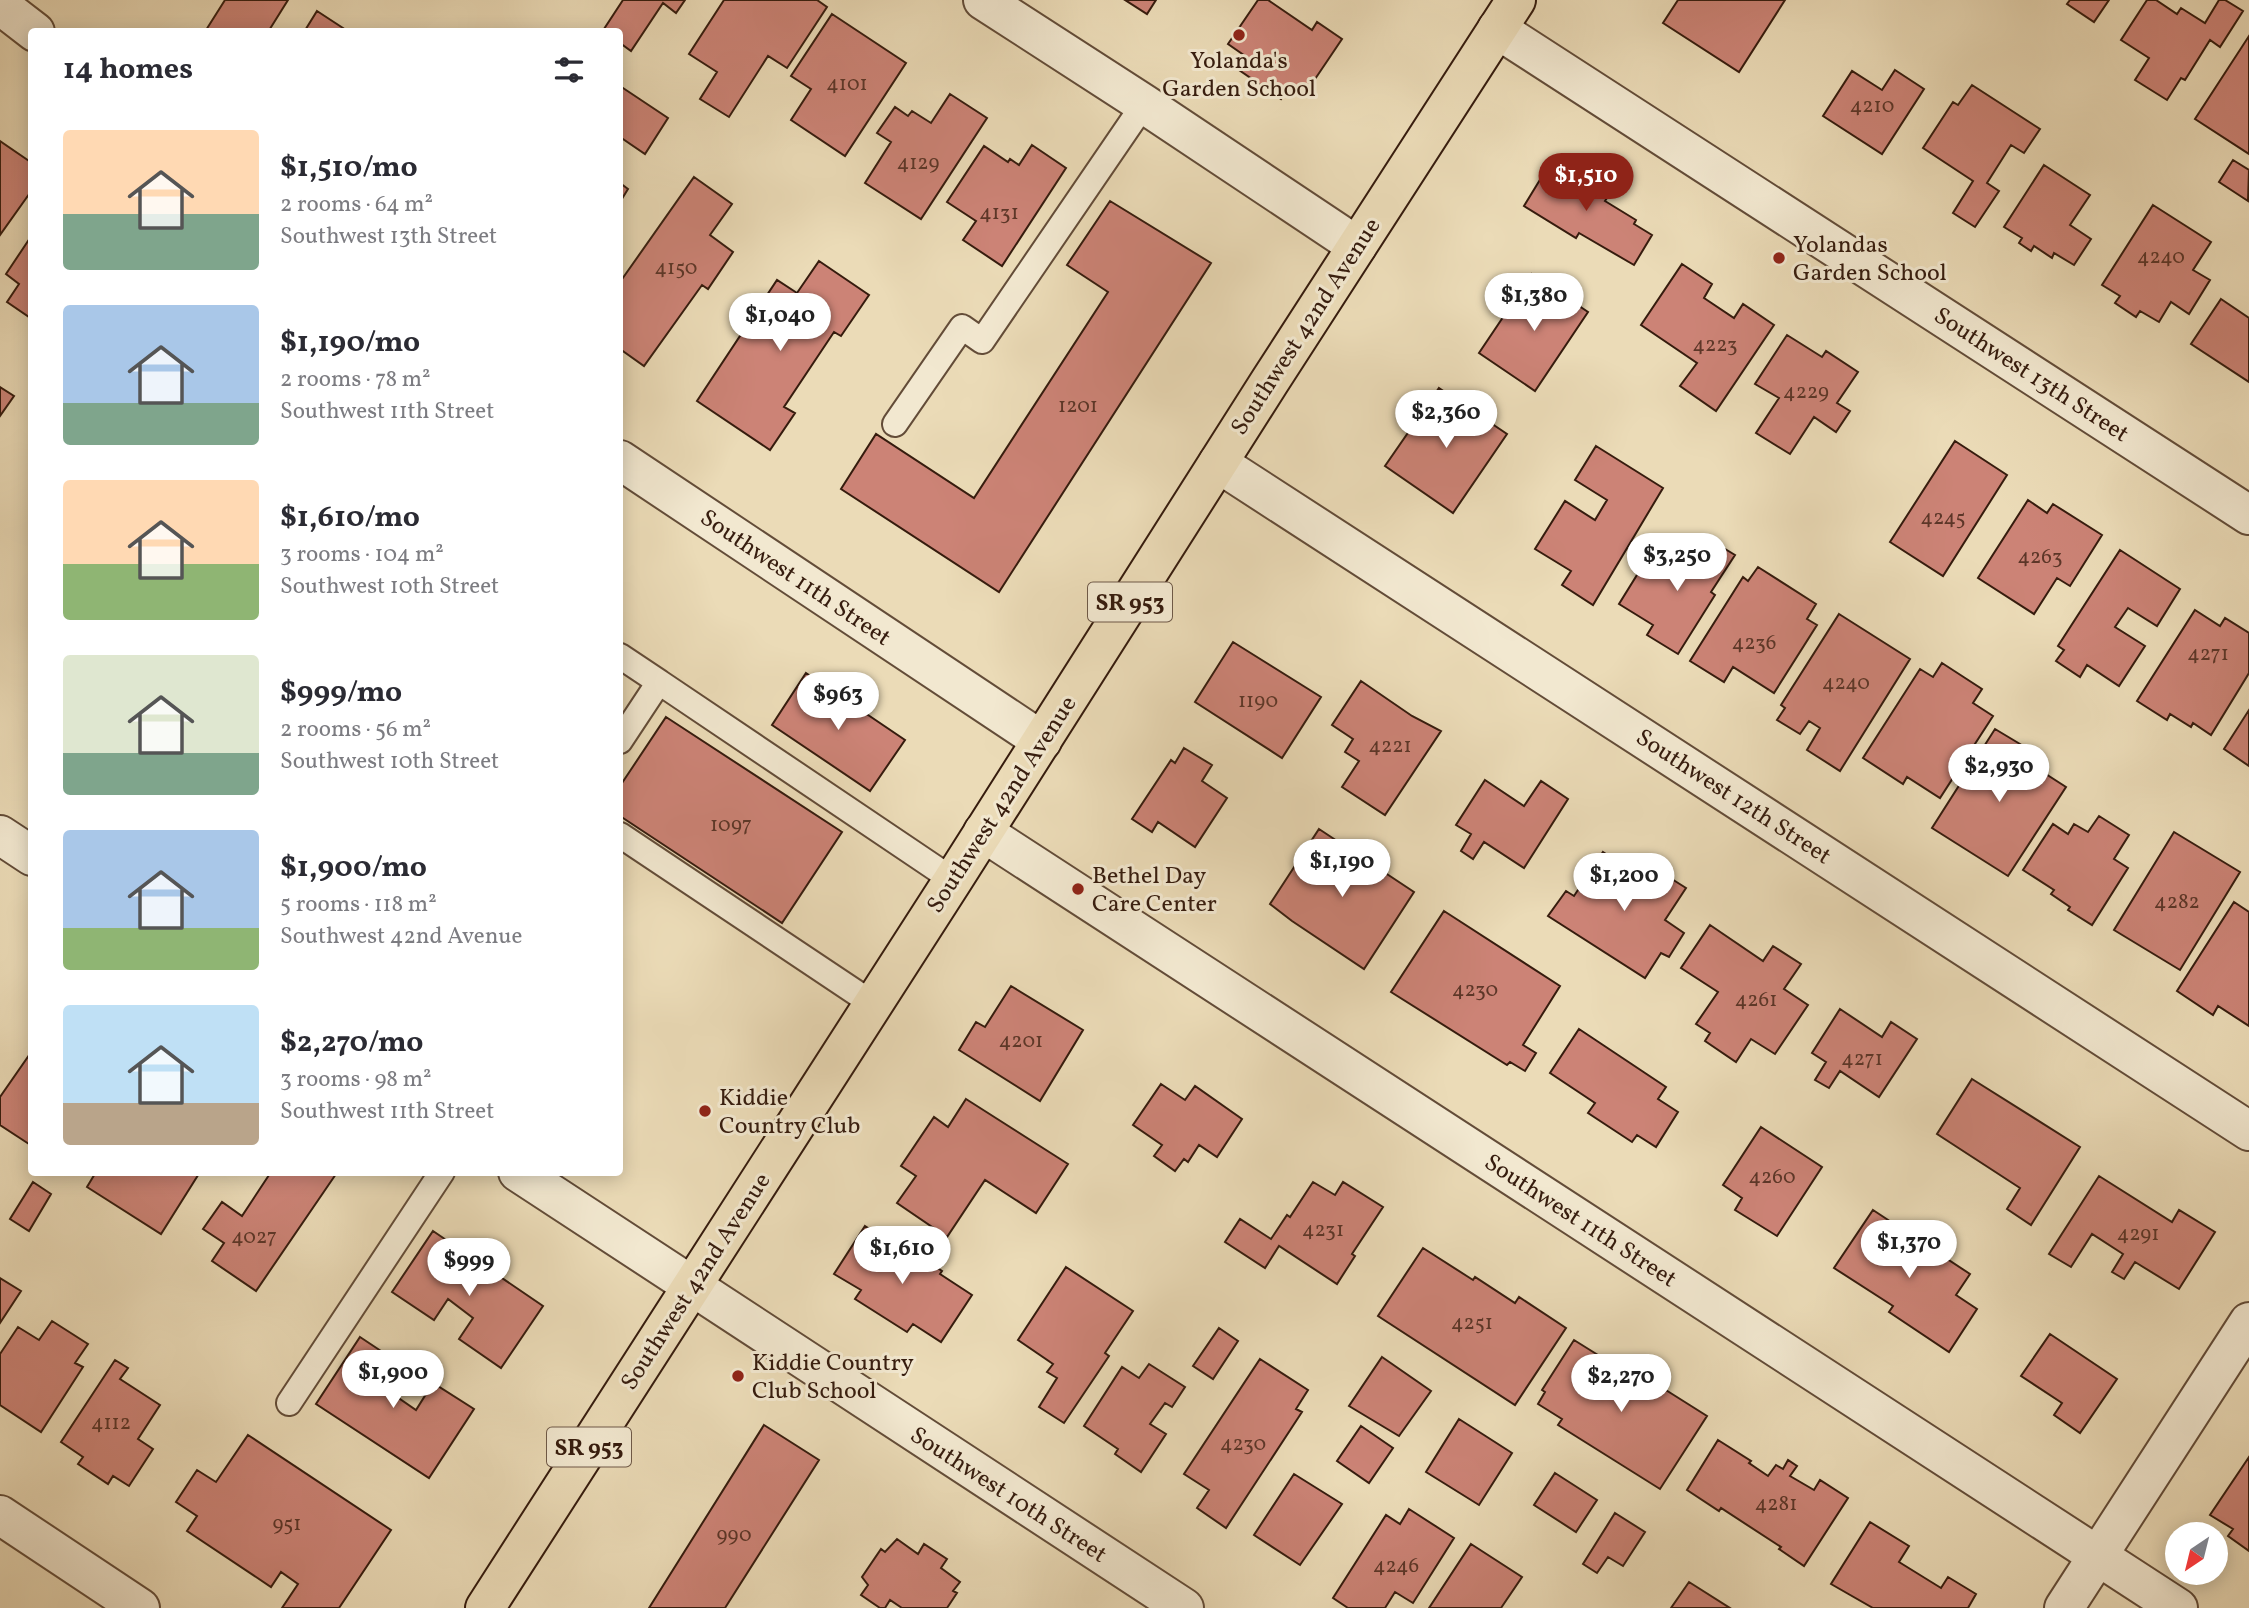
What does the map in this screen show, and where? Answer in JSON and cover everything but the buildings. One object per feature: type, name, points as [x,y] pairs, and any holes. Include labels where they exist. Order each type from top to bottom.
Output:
[{"type":"main road","name":"Southwest 42nd Avenue","points":[[485,1608],[1506,14]]},
{"type":"street","points":[[983,0],[1357,246]]},
{"type":"street","points":[[0,5],[30,28]]},
{"type":"street","name":"Southwest 13th Street","points":[[1506,14],[2249,515]]},
{"type":"street","name":"Southwest 11th Street","points":[[623,462],[1042,741]]},
{"type":"street","name":"Southwest 12th Street","points":[[1218,463],[2249,1131]]},
{"type":"street","name":"Southwest 11th Street","points":[[983,832],[2178,1608]]},
{"type":"street","points":[[0,835],[28,853]]},
{"type":"street","name":"Southwest 10th Street","points":[[524,1176],[1184,1608]]},
{"type":"street","points":[[2064,1608],[2249,1322]]},
{"type":"street","points":[[0,1515],[140,1608]]},
{"type":"lane","points":[[895,424],[962,327],[982,341],[1144,104]]},
{"type":"lane","points":[[623,658],[953,880]]},
{"type":"lane","points":[[623,736],[659,681]]},
{"type":"lane","points":[[623,837],[873,1004]]},
{"type":"lane","points":[[289,1403],[440,1176]]},
{"type":"place","name":"Yolanda's Garden School","points":[[1239,35]]},
{"type":"place","name":"Yolandas Garden School","points":[[1779,258]]},
{"type":"place","name":"Bethel Day Care Center","points":[[1078,889]]},
{"type":"place","name":"Kiddie Country Club","points":[[705,1111]]},
{"type":"place","name":"Kiddie Country Club School","points":[[738,1376]]}]
